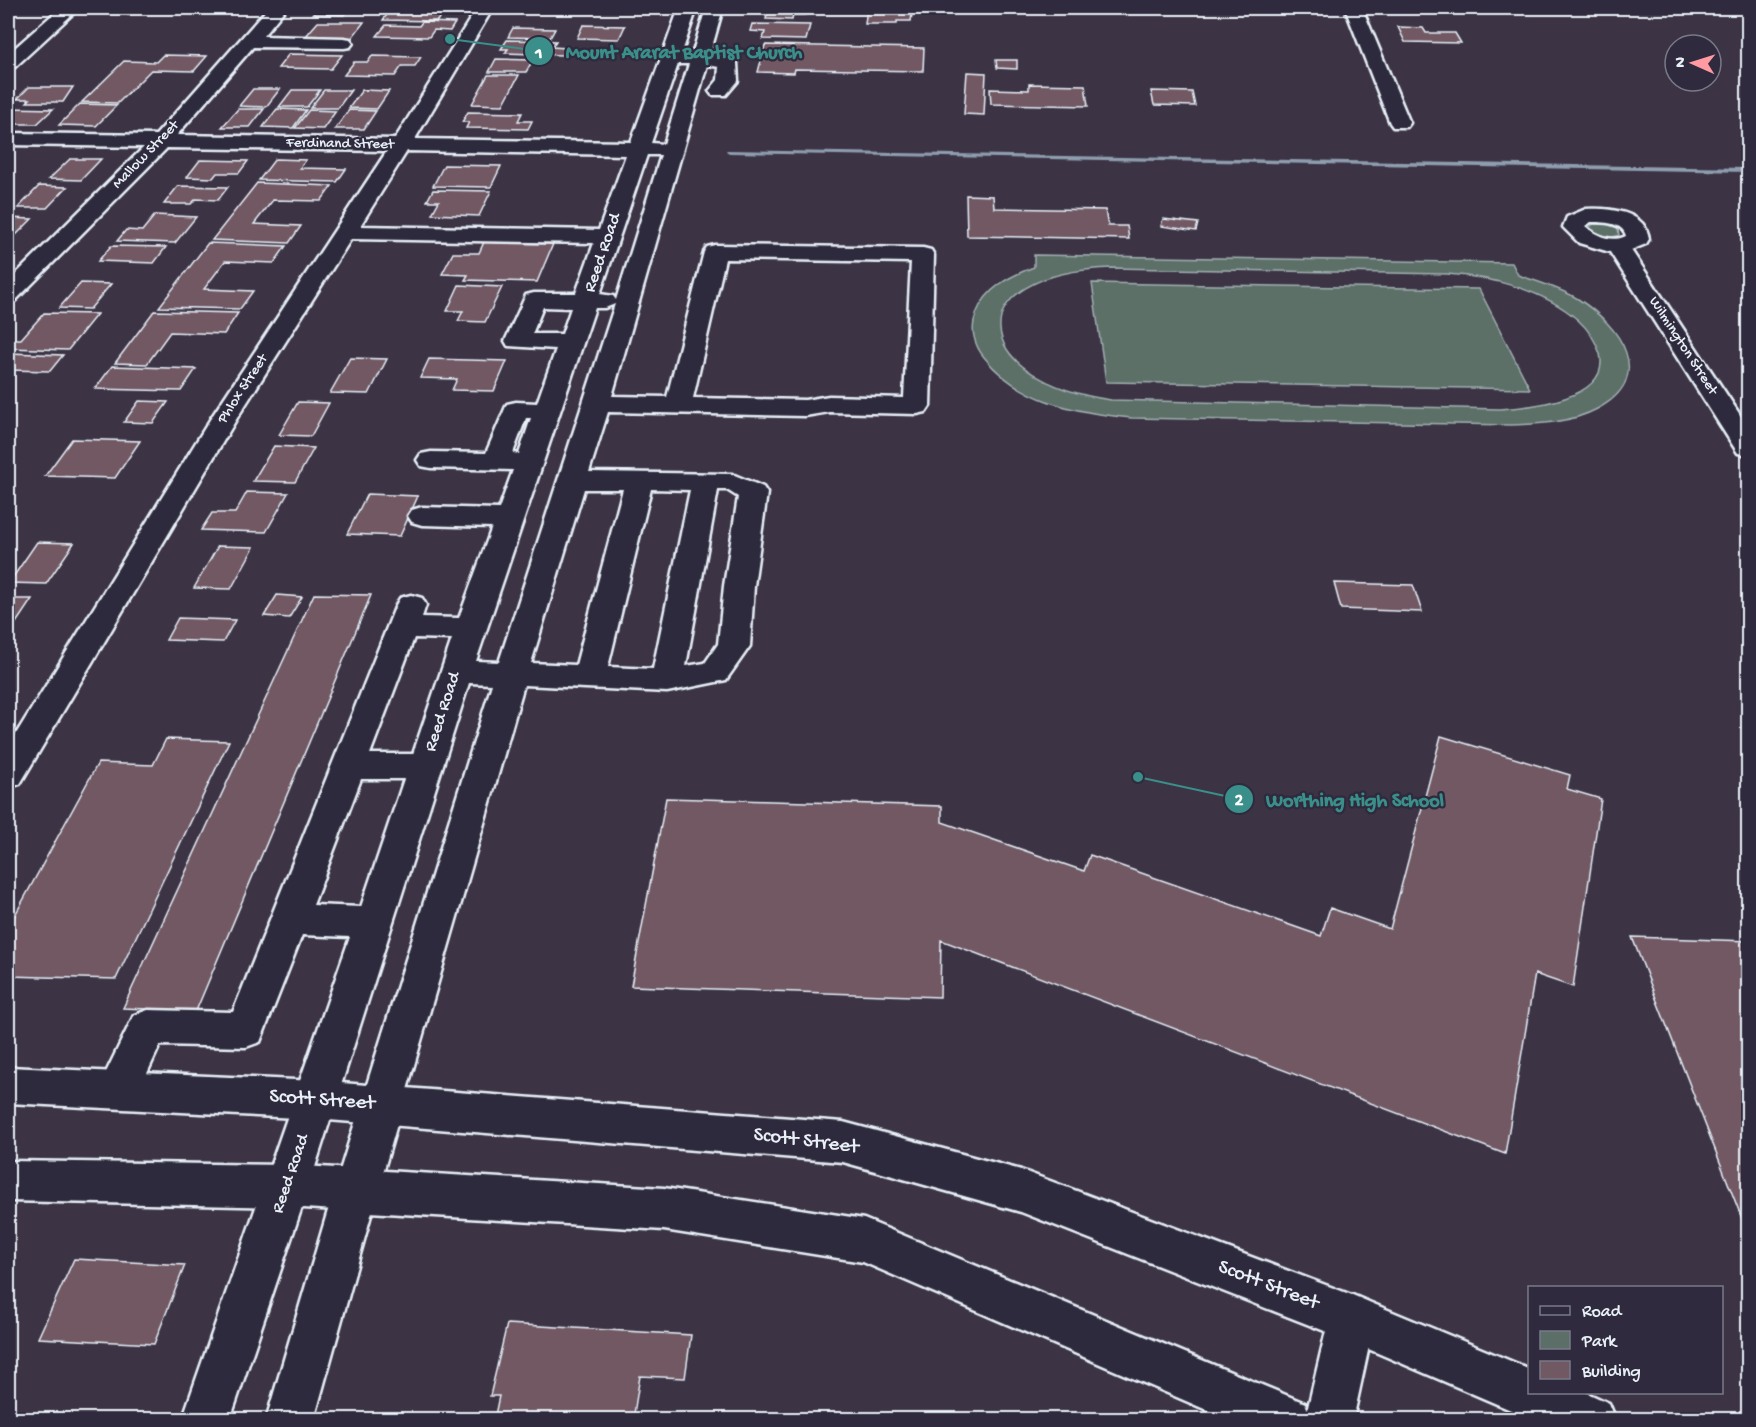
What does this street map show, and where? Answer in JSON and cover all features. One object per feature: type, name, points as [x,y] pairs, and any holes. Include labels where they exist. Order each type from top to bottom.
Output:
[{"type":"street","points":[[8,63],[70,8]]},
{"type":"street","name":"Mallow Street","points":[[8,295],[161,142],[277,8]]},
{"type":"street","name":"Phlox Street","points":[[8,775],[224,418],[401,145],[485,8]]},
{"type":"street","name":"Reed Road","points":[[206,1419],[316,1100],[471,629],[688,8]]},
{"type":"street","name":"Reed Road","points":[[290,1419],[356,1190],[511,675],[597,404],[698,58],[715,8]]},
{"type":"street","points":[[1353,8],[1400,123]]},
{"type":"street","points":[[248,41],[344,43]]},
{"type":"street","points":[[671,58],[698,58],[728,63],[728,81],[719,91]]},
{"type":"street","name":"Ferdinand Street","points":[[8,139],[672,149]]},
{"type":"street","points":[[344,232],[608,237]]},
{"type":"street","name":"Wilmington Street","points":[[1617,245],[1749,447]]},
{"type":"street","points":[[597,404],[805,408],[829,404],[917,406],[923,255],[715,252],[678,405]]},
{"type":"street","points":[[572,342],[517,341],[534,300],[628,302]]},
{"type":"street","points":[[495,462],[516,410],[547,411]]},
{"type":"street","points":[[431,460],[529,462]]},
{"type":"street","points":[[457,671],[667,681],[715,672],[734,646],[739,586],[753,493],[732,482],[572,480]]},
{"type":"street","points":[[589,678],[639,480]]},
{"type":"street","points":[[667,681],[706,481]]},
{"type":"street","points":[[422,516],[510,518]]},
{"type":"street","points":[[119,1089],[148,1027],[246,1030],[407,616],[471,629]]},
{"type":"street","points":[[349,766],[425,767]]},
{"type":"street","points":[[290,919],[374,922]]},
{"type":"street","name":"Scott Street","points":[[8,1085],[316,1100],[843,1142],[1021,1191],[1352,1318],[1528,1392]]},
{"type":"street","points":[[8,1181],[287,1186],[664,1209],[864,1241],[1288,1419]]},
{"type":"street","points":[[1329,1419],[1352,1318]]},
{"type":"street","name":"Scott Street","points":[[1533,1394],[1592,1419]]},
{"type":"green space","points":[[1593,224],[1606,224],[1618,228],[1619,235],[1599,236],[1588,229]]},
{"type":"green space","points":[[1034,255],[1512,263],[1518,275],[1564,292],[1593,310],[1618,337],[1626,352],[1628,367],[1625,382],[1615,396],[1597,409],[1566,420],[1544,423],[1511,425],[1132,418],[1091,413],[1051,403],[1014,385],[984,357],[975,342],[974,320],[986,297],[992,290],[1016,274],[1034,267]],"holes":[[[1111,268],[1447,274],[1482,278],[1517,287],[1550,301],[1578,320],[1592,336],[1600,354],[1600,369],[1593,382],[1581,391],[1565,398],[1547,403],[1500,409],[1111,400],[1064,389],[1030,372],[1008,351],[1000,328],[1006,307],[1026,288],[1061,274]]]},
{"type":"green space","points":[[1092,283],[1479,289],[1530,389],[1106,382]]},
{"type":"building","points":[[107,8],[140,8],[133,14],[101,14]]},
{"type":"building","points":[[319,8],[349,8],[344,15],[313,14]]},
{"type":"building","points":[[392,8],[446,8],[437,21],[383,20]]},
{"type":"building","points":[[769,8],[807,8],[805,15],[793,15],[792,20],[766,19]]},
{"type":"building","points":[[867,8],[913,8],[911,21],[897,21],[897,24],[865,24]]},
{"type":"building","points":[[318,22],[364,22],[351,39],[304,38]]},
{"type":"building","points":[[422,22],[455,23],[450,31],[434,30],[429,37],[377,36],[386,25],[419,26]]},
{"type":"building","points":[[752,24],[810,25],[806,40],[763,39],[765,32],[750,31]]},
{"type":"building","points":[[583,25],[625,26],[619,39],[577,38]]},
{"type":"building","points":[[1398,27],[1423,28],[1426,33],[1455,33],[1461,43],[1405,42]]},
{"type":"building","points":[[513,28],[555,29],[550,38],[508,37]]},
{"type":"building","points":[[507,40],[556,41],[552,47],[566,48],[562,55],[505,53],[508,49],[501,49]]},
{"type":"building","points":[[765,45],[924,48],[923,71],[795,69],[794,73],[758,72]]},
{"type":"building","points":[[289,54],[342,55],[331,69],[278,68]]},
{"type":"building","points":[[163,55],[207,56],[194,71],[151,70],[118,103],[82,102],[124,61],[156,62]]},
{"type":"building","points":[[372,56],[421,57],[415,66],[402,66],[395,76],[344,75],[354,62],[368,62]]},
{"type":"building","points":[[496,59],[533,60],[526,72],[489,72]]},
{"type":"building","points":[[996,60],[1017,60],[1017,69],[997,68]]},
{"type":"building","points":[[967,72],[986,73],[984,115],[964,114]]},
{"type":"building","points":[[488,75],[519,75],[503,105],[472,104]]},
{"type":"building","points":[[1029,84],[1085,85],[1088,106],[991,104],[990,89],[1029,90]]},
{"type":"building","points":[[29,87],[73,87],[63,102],[27,102],[30,99],[17,99]]},
{"type":"building","points":[[253,89],[280,89],[266,107],[239,106]]},
{"type":"building","points":[[292,90],[320,90],[307,107],[279,107]]},
{"type":"building","points":[[324,90],[351,90],[338,108],[310,108]]},
{"type":"building","points":[[362,90],[389,91],[377,109],[349,108]]},
{"type":"building","points":[[1151,91],[1192,92],[1195,106],[1154,105]]},
{"type":"building","points":[[80,104],[117,105],[96,126],[59,125]]},
{"type":"building","points":[[8,108],[53,109],[37,124],[8,124]]},
{"type":"building","points":[[238,109],[264,109],[250,127],[222,127]]},
{"type":"building","points":[[277,109],[306,110],[293,128],[263,127]]},
{"type":"building","points":[[309,110],[336,111],[323,129],[295,128]]},
{"type":"building","points":[[349,110],[376,111],[364,129],[335,129]]},
{"type":"building","points":[[468,112],[522,113],[518,121],[532,121],[528,129],[466,128],[469,122],[462,122]]},
{"type":"building","points":[[70,159],[101,159],[81,180],[49,179]]},
{"type":"building","points":[[275,159],[306,160],[300,168],[346,169],[337,182],[259,180]]},
{"type":"building","points":[[200,160],[248,161],[239,173],[217,173],[213,178],[187,177]]},
{"type":"building","points":[[444,165],[501,166],[491,187],[433,186]]},
{"type":"building","points":[[257,183],[332,186],[321,201],[273,200],[254,224],[301,226],[289,243],[212,240]]},
{"type":"building","points":[[39,186],[67,187],[47,208],[18,208]]},
{"type":"building","points":[[178,186],[228,187],[218,200],[196,199],[191,204],[164,204]]},
{"type":"building","points":[[433,190],[491,191],[479,216],[432,214],[439,201],[427,201]]},
{"type":"building","points":[[966,195],[993,196],[994,208],[1105,210],[1108,226],[1127,226],[1129,239],[967,236]]},
{"type":"building","points":[[155,215],[196,217],[175,243],[117,241],[126,230],[142,231]]},
{"type":"building","points":[[8,218],[32,219],[16,235],[8,235]]},
{"type":"building","points":[[1163,219],[1198,223],[1196,231],[1161,226]]},
{"type":"building","points":[[484,242],[553,244],[537,282],[465,280],[468,275],[442,274],[453,253],[479,253]]},
{"type":"building","points":[[208,243],[286,246],[274,263],[225,261],[204,289],[253,291],[240,309],[159,307]]},
{"type":"building","points":[[111,246],[166,247],[154,263],[98,261]]},
{"type":"building","points":[[81,283],[111,284],[90,309],[59,308]]},
{"type":"building","points":[[459,285],[502,287],[485,322],[458,321],[463,311],[447,311]]},
{"type":"building","points":[[154,311],[238,313],[224,334],[170,332],[147,364],[115,363]]},
{"type":"building","points":[[44,313],[97,314],[68,350],[8,348],[8,339],[21,339]]},
{"type":"building","points":[[8,353],[63,355],[50,371],[8,370]]},
{"type":"building","points":[[350,358],[387,359],[369,394],[330,393]]},
{"type":"building","points":[[429,359],[507,361],[494,391],[452,390],[457,379],[420,378]]},
{"type":"building","points":[[112,366],[196,369],[181,391],[95,389]]},
{"type":"building","points":[[139,401],[168,402],[153,423],[124,422]]},
{"type":"building","points":[[298,402],[329,403],[311,436],[279,435]]},
{"type":"building","points":[[72,439],[140,441],[115,478],[45,476]]},
{"type":"building","points":[[274,446],[314,448],[295,482],[253,481]]},
{"type":"building","points":[[247,492],[288,493],[266,532],[201,530],[212,513],[235,513]]},
{"type":"building","points":[[367,494],[418,496],[400,536],[347,534]]},
{"type":"building","points":[[37,542],[74,543],[46,584],[9,583]]},
{"type":"building","points":[[218,546],[254,547],[231,589],[194,588]]},
{"type":"building","points":[[1334,583],[1413,585],[1422,612],[1341,609]]},
{"type":"building","points":[[314,594],[371,595],[196,1011],[123,1008]]},
{"type":"building","points":[[277,595],[302,597],[289,618],[264,616]]},
{"type":"building","points":[[8,599],[32,599],[8,635]]},
{"type":"building","points":[[178,618],[235,620],[223,642],[166,640]]},
{"type":"building","points":[[1441,736],[1570,775],[1567,789],[1601,799],[1573,987],[1535,974],[1505,1154],[941,940],[940,997],[631,986],[666,798],[942,806],[942,822],[1084,871],[1090,855],[1321,936],[1330,908],[1390,929]]},
{"type":"building","points":[[166,739],[229,741],[116,979],[8,976],[8,928],[98,763],[153,765]]},
{"type":"building","points":[[1632,937],[1748,941],[1748,1234]]},
{"type":"building","points":[[74,1259],[185,1265],[154,1344],[38,1338]]},
{"type":"building","points":[[507,1324],[691,1335],[685,1378],[640,1376],[633,1420],[494,1420],[499,1396],[490,1396]]},
{"type":"waterway","points":[[729,151],[1748,170]]},
{"type":"place","name":"Mount Ararat Baptist Church","points":[[450,39]]},
{"type":"place","name":"Worthing High School","points":[[1138,777]]}]
